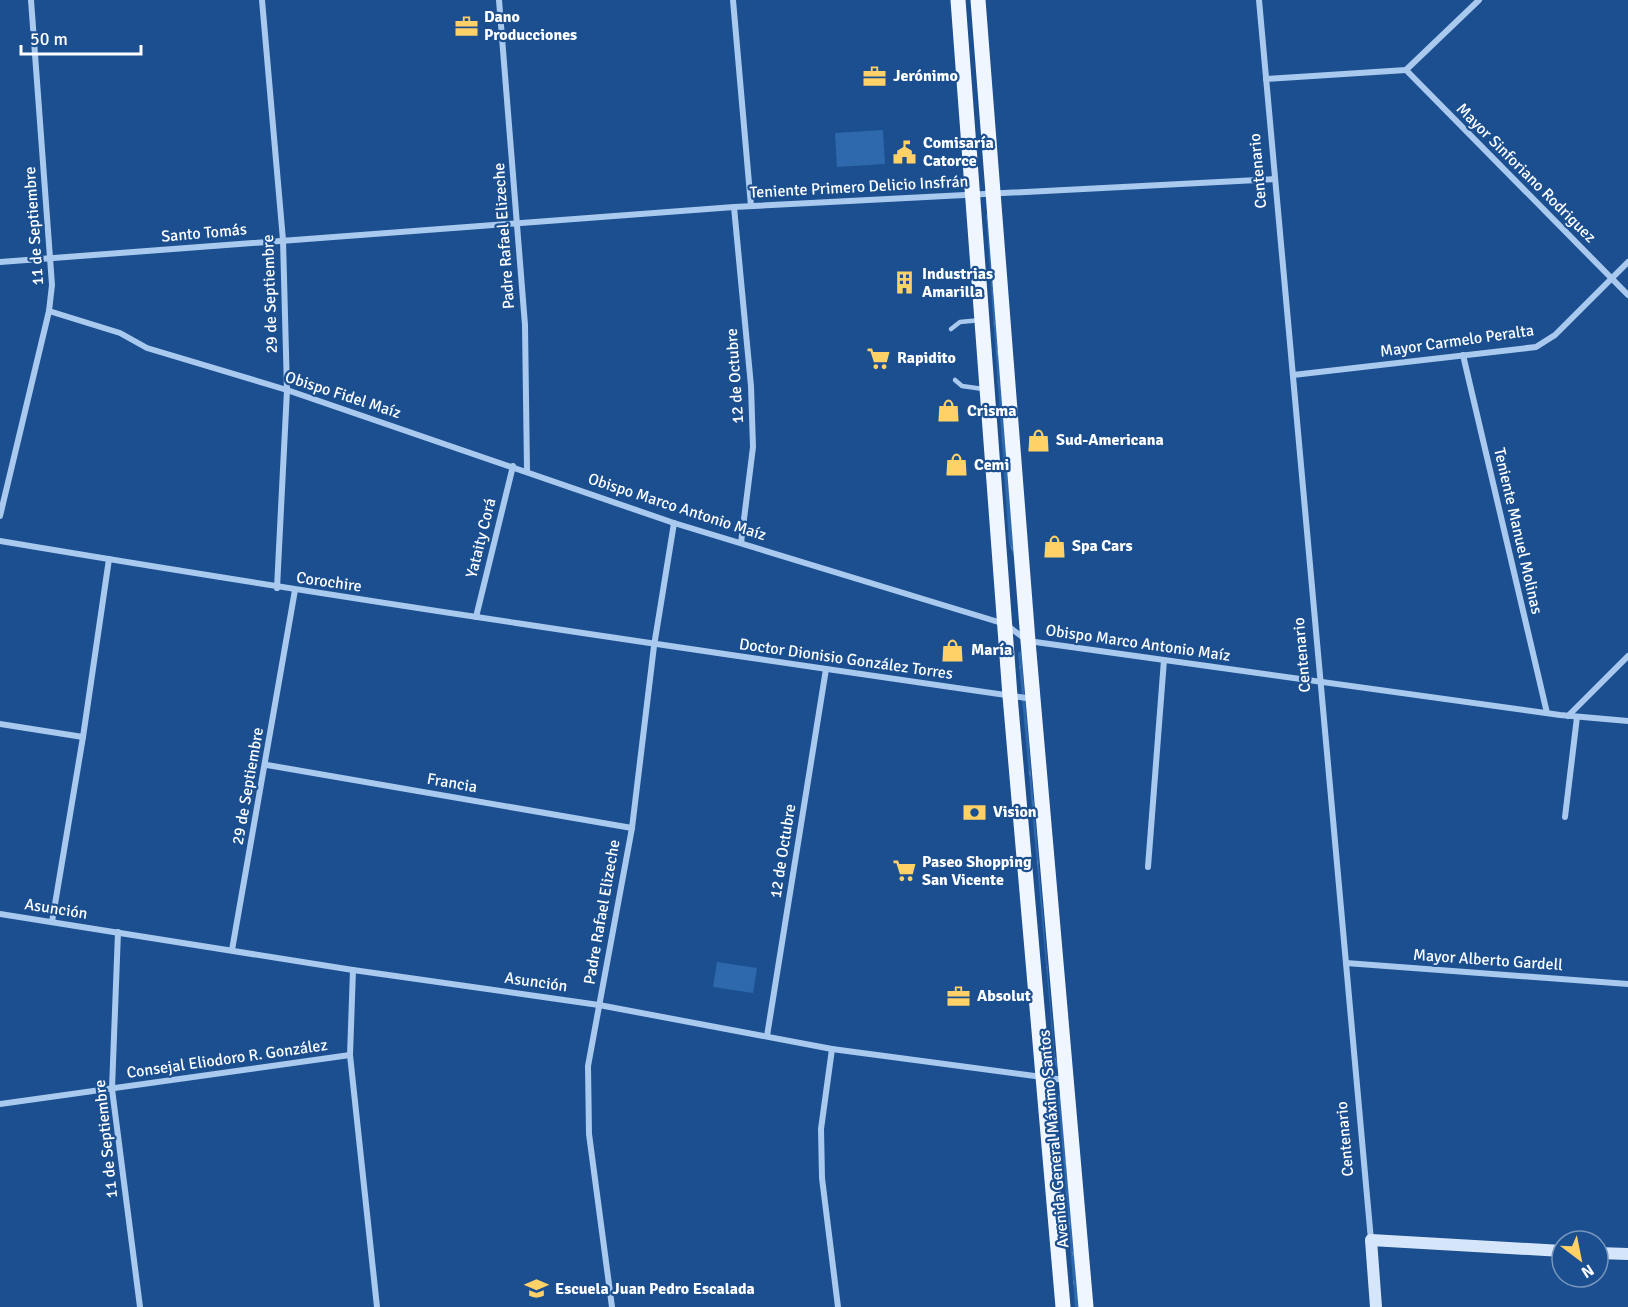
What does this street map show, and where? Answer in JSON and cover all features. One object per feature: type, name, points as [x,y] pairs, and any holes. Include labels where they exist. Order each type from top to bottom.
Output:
[{"type":"main road","name":"Avenida General Máximo Santos","points":[[958,0],[975,195],[1010,696],[1063,1307]]},
{"type":"main road","name":"Avenida General Máximo Santos","points":[[978,0],[1028,641],[1086,1307]]},
{"type":"street","name":"11 de Septiembre","points":[[0,516],[49,310],[51,259],[31,0]]},
{"type":"street","name":"29 de Septiembre","points":[[262,0],[283,240],[287,390],[277,588]]},
{"type":"street","name":"Padre Rafael Elizeche","points":[[499,0],[525,326],[527,470]]},
{"type":"street","points":[[732,0],[751,206]]},
{"type":"street","name":"Centenario","points":[[1259,0],[1376,1307]]},
{"type":"street","points":[[1266,79],[1406,70],[1479,0]]},
{"type":"street","name":"Mayor Sinforiano Rodriguez","points":[[1406,70],[1628,296]]},
{"type":"street","name":"Teniente Primero Delicio Insfrán","points":[[517,224],[734,207],[1275,179]]},
{"type":"street","name":"12 de Octubre","points":[[734,207],[751,386],[753,447],[741,543]]},
{"type":"street","name":"Santo Tomás","points":[[0,262],[517,224]]},
{"type":"street","name":"Mayor Carmelo Peralta","points":[[1293,375],[1536,347],[1555,335],[1628,262]]},
{"type":"street","name":"Obispo Fidel Maíz","points":[[49,310],[120,333],[147,348],[287,390],[527,470]]},
{"type":"street","name":"Teniente Manuel Molinas","points":[[1463,355],[1547,714]]},
{"type":"street","name":"Yataity Corá","points":[[476,617],[513,466]]},
{"type":"street","name":"Obispo Marco Antonio Maíz","points":[[527,470],[674,523],[1005,624],[1028,641],[1547,714],[1628,721]]},
{"type":"street","name":"Padre Rafael Elizeche","points":[[612,1307],[587,1101],[588,1066],[632,828],[654,646],[674,523]]},
{"type":"street","name":"Corochire","points":[[0,541],[277,588],[654,646]]},
{"type":"street","points":[[52,922],[83,737],[109,559]]},
{"type":"street","name":"29 de Septiembre","points":[[232,951],[267,765],[295,590]]},
{"type":"street","name":"Doctor Dionisio González Torres","points":[[654,646],[1033,699]]},
{"type":"street","points":[[1568,716],[1628,656]]},
{"type":"street","points":[[1148,867],[1164,660]]},
{"type":"street","name":"12 de Octubre","points":[[767,1036],[826,669]]},
{"type":"street","points":[[1565,817],[1577,717]]},
{"type":"street","points":[[0,724],[83,737]]},
{"type":"street","name":"Francia","points":[[267,765],[632,828]]},
{"type":"street","name":"Asunción","points":[[0,914],[354,970],[599,1005],[832,1049],[1068,1081]]},
{"type":"street","name":"11 de Septiembre","points":[[118,932],[112,1089],[140,1307]]},
{"type":"street","name":"Mayor Alberto Gardell","points":[[1346,963],[1628,984]]},
{"type":"street","points":[[354,970],[350,1055],[376,1307]]},
{"type":"street","points":[[832,1049],[821,1128],[821,1168],[838,1307]]},
{"type":"street","name":"Consejal Eliodoro R. González","points":[[0,1104],[350,1055]]},
{"type":"street","points":[[1371,1240],[1550,1250]]},
{"type":"street","points":[[1610,1253],[1628,1254]]},
{"type":"lane","points":[[951,329],[960,322],[983,320]]},
{"type":"lane","points":[[955,380],[962,386],[988,390]]},
{"type":"green space","points":[[883,130],[885,164],[837,167],[835,133]]},
{"type":"green space","points":[[988,213],[1014,556],[1009,543],[986,215]]},
{"type":"green space","points":[[1021,651],[1055,1057],[1060,1065],[1057,1068],[1055,1065],[1018,653]]},
{"type":"green space","points":[[717,962],[757,968],[753,993],[713,987]]},
{"type":"green space","points":[[1061,1093],[1081,1307],[1075,1307],[1058,1096]]},
{"type":"place","name":"Dano Producciones","points":[[466,26]]},
{"type":"place","name":"Jerónimo","points":[[875,76]]},
{"type":"place","name":"Comisaría Catorce","points":[[905,152]]},
{"type":"place","name":"Industrias Amarilla","points":[[904,283]]},
{"type":"place","name":"Rapidito","points":[[879,358]]},
{"type":"place","name":"Crisma","points":[[949,411]]},
{"type":"place","name":"Sud-Americana","points":[[1038,440]]},
{"type":"place","name":"Cemi","points":[[956,465]]},
{"type":"place","name":"Spa Cars","points":[[1054,546]]},
{"type":"place","name":"María","points":[[953,650]]},
{"type":"place","name":"Vision","points":[[975,812]]},
{"type":"place","name":"Paseo Shopping San Vicente","points":[[904,871]]},
{"type":"place","name":"Absolut","points":[[959,996]]},
{"type":"place","name":"Escuela Juan Pedro Escalada","points":[[537,1289]]}]
